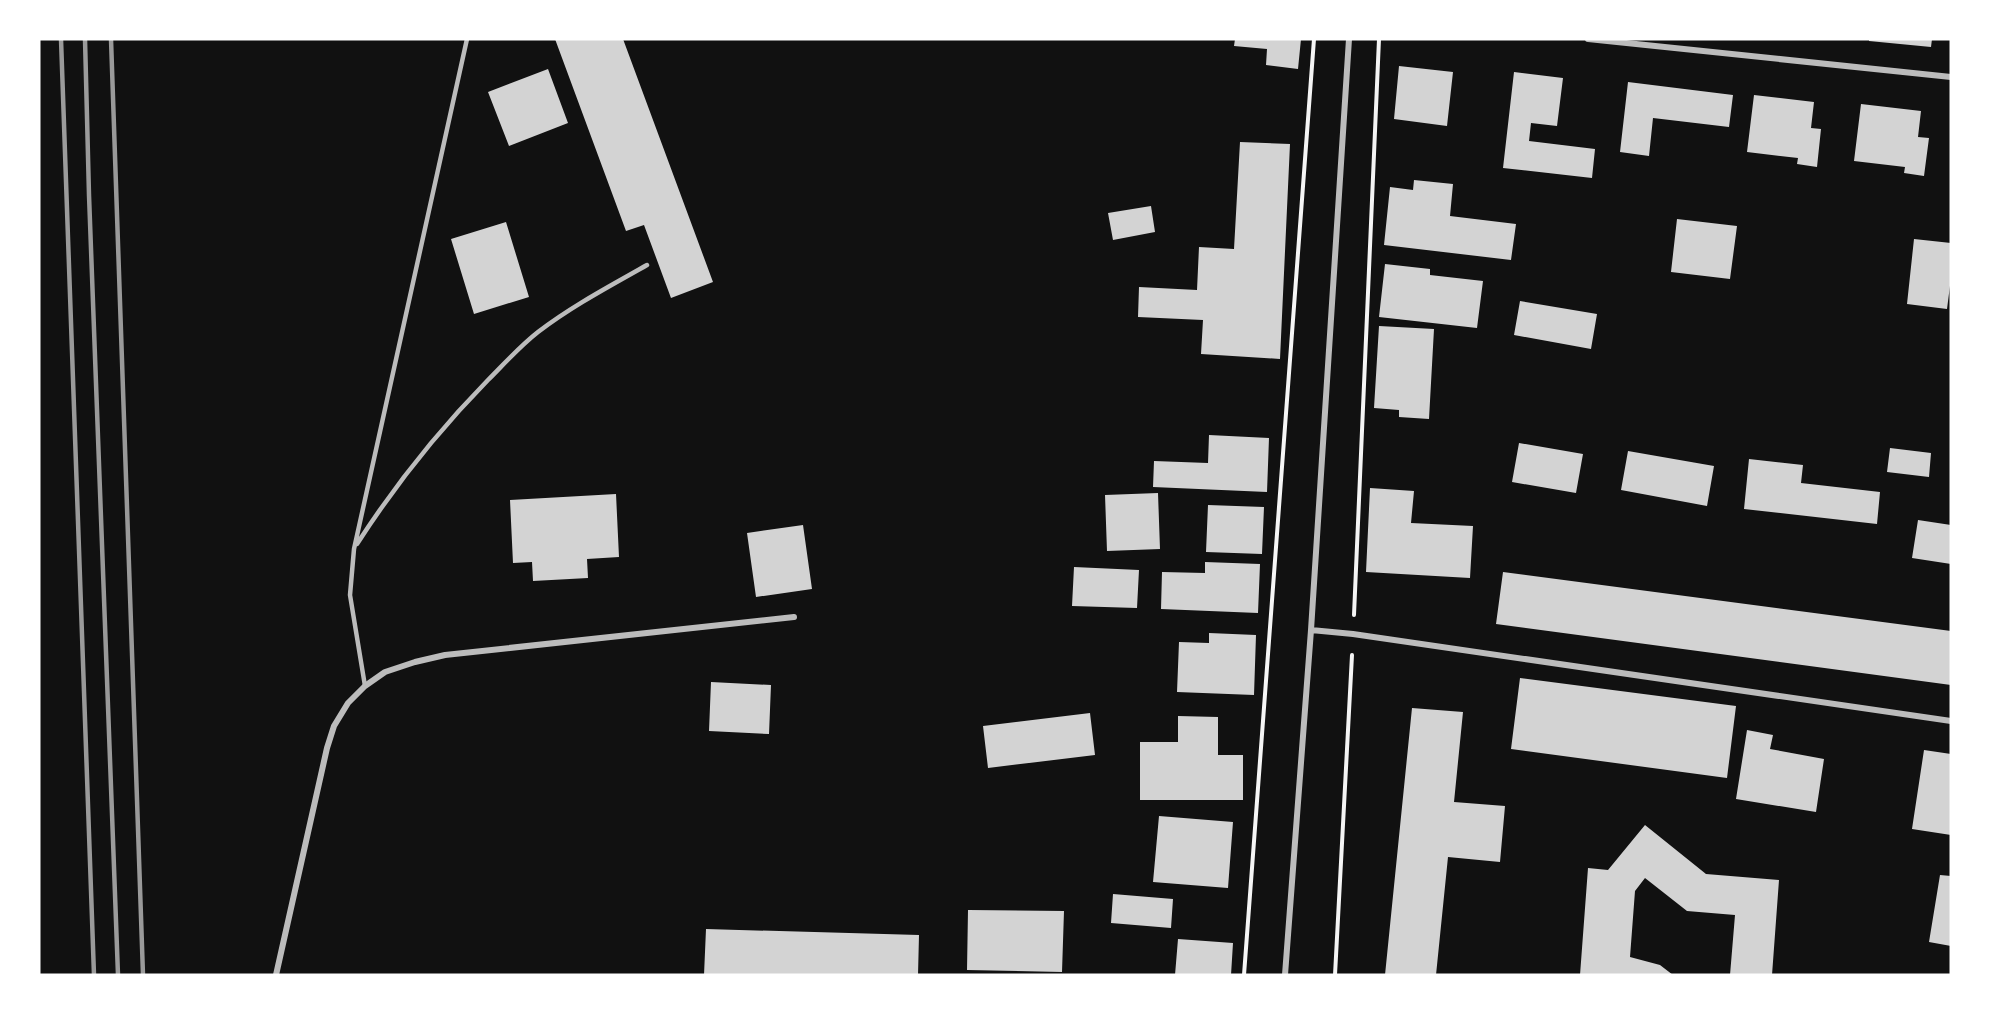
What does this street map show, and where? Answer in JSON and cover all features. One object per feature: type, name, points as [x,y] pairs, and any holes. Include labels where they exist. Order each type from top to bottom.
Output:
[{"type":"street","points":[[1285,975],[1311,630],[1349,39]]},
{"type":"street","points":[[1588,39],[1951,77]]},
{"type":"street","points":[[276,975],[327,748],[334,726],[348,703],[365,686],[385,672],[445,655],[794,617]]},
{"type":"street","points":[[1311,630],[1353,634],[1951,721]]},
{"type":"lane","points":[[365,686],[350,596],[354,549],[467,39]]},
{"type":"lane","points":[[354,549],[378,511],[415,462],[465,404],[506,362],[537,333],[572,309],[647,265]]},
{"type":"path","points":[[1244,975],[1314,39]]},
{"type":"path","points":[[1335,975],[1353,634],[1379,39]]},
{"type":"building","points":[[555,39],[623,39],[713,282],[671,298],[644,225],[626,231]]},
{"type":"building","points":[[1235,39],[1301,39],[1298,69],[1266,65],[1267,49],[1234,46]]},
{"type":"building","points":[[1869,39],[1932,39],[1931,47],[1869,41]]},
{"type":"building","points":[[1399,66],[1453,72],[1447,126],[1394,119]]},
{"type":"building","points":[[548,69],[568,123],[509,146],[488,92]]},
{"type":"building","points":[[1514,72],[1563,78],[1557,126],[1531,123],[1529,141],[1595,149],[1592,178],[1503,168]]},
{"type":"building","points":[[1628,82],[1733,95],[1729,127],[1653,118],[1649,156],[1620,152]]},
{"type":"building","points":[[1754,95],[1814,102],[1811,128],[1821,129],[1817,167],[1797,164],[1798,158],[1747,152]]},
{"type":"building","points":[[1861,104],[1921,111],[1918,137],[1929,138],[1924,176],[1904,173],[1905,167],[1854,161]]},
{"type":"building","points":[[1240,142],[1290,144],[1280,359],[1201,354],[1203,320],[1138,317],[1139,287],[1197,290],[1199,247],[1234,249]]},
{"type":"building","points":[[1414,180],[1453,184],[1450,216],[1516,224],[1511,260],[1384,245],[1390,187],[1413,190]]},
{"type":"building","points":[[1151,206],[1155,232],[1113,240],[1108,213]]},
{"type":"building","points":[[1677,219],[1737,226],[1730,279],[1671,272]]},
{"type":"building","points":[[506,222],[529,297],[474,314],[451,239]]},
{"type":"building","points":[[1914,239],[1951,243],[1951,278],[1947,309],[1907,304]]},
{"type":"building","points":[[1385,264],[1430,269],[1430,275],[1483,281],[1477,328],[1379,317]]},
{"type":"building","points":[[1520,301],[1597,314],[1591,349],[1514,335]]},
{"type":"building","points":[[1379,326],[1434,329],[1429,419],[1399,417],[1399,410],[1374,408]]},
{"type":"building","points":[[1209,435],[1269,438],[1267,492],[1153,487],[1154,461],[1208,463]]},
{"type":"building","points":[[1519,443],[1583,454],[1576,493],[1512,482]]},
{"type":"building","points":[[1890,448],[1931,453],[1929,477],[1887,472]]},
{"type":"building","points":[[1628,451],[1714,466],[1707,506],[1621,490]]},
{"type":"building","points":[[1749,459],[1803,465],[1801,483],[1880,492],[1877,524],[1744,509]]},
{"type":"building","points":[[1370,488],[1414,491],[1411,523],[1473,526],[1470,578],[1366,572]]},
{"type":"building","points":[[1158,493],[1160,549],[1107,551],[1105,495]]},
{"type":"building","points":[[616,494],[619,557],[587,559],[588,578],[533,581],[532,562],[513,563],[510,500]]},
{"type":"building","points":[[1208,505],[1264,507],[1262,554],[1206,552]]},
{"type":"building","points":[[1918,520],[1951,525],[1951,564],[1912,558]]},
{"type":"building","points":[[803,525],[812,589],[756,597],[747,533]]},
{"type":"building","points":[[1205,562],[1260,564],[1258,613],[1161,609],[1162,572],[1205,573]]},
{"type":"building","points":[[1074,567],[1139,570],[1137,608],[1072,606]]},
{"type":"building","points":[[1503,572],[1951,631],[1951,685],[1496,624]]},
{"type":"building","points":[[1209,633],[1256,635],[1254,695],[1177,692],[1179,642],[1209,643]]},
{"type":"building","points":[[1520,678],[1736,706],[1727,778],[1511,749]]},
{"type":"building","points":[[711,682],[771,685],[769,734],[709,731]]},
{"type":"building","points":[[1412,708],[1463,712],[1454,802],[1505,806],[1500,862],[1448,857],[1436,975],[1385,975]]},
{"type":"building","points":[[1090,713],[1095,755],[988,768],[983,726]]},
{"type":"building","points":[[1178,716],[1218,717],[1218,755],[1243,755],[1243,800],[1140,800],[1140,742],[1178,742]]},
{"type":"building","points":[[1747,730],[1773,735],[1770,749],[1824,759],[1816,812],[1736,799]]},
{"type":"building","points":[[1924,750],[1951,754],[1951,835],[1912,829]]},
{"type":"building","points":[[1159,816],[1233,822],[1228,888],[1153,882]]},
{"type":"building","points":[[1645,825],[1706,874],[1779,880],[1772,975],[1730,975],[1735,915],[1687,911],[1645,878],[1635,891],[1630,957],[1660,965],[1673,975],[1580,975],[1588,868],[1608,870]]},
{"type":"building","points":[[1940,875],[1951,876],[1951,946],[1929,942]]},
{"type":"building","points":[[1113,894],[1173,899],[1171,928],[1111,923]]},
{"type":"building","points":[[968,910],[1064,911],[1062,972],[967,970]]},
{"type":"building","points":[[706,929],[919,935],[918,975],[704,975]]},
{"type":"building","points":[[1178,939],[1233,943],[1231,975],[1175,975]]},
{"type":"railway","points":[[61,39],[94,975]]},
{"type":"railway","points":[[85,39],[118,975]]},
{"type":"railway","points":[[111,39],[143,975]]}]
